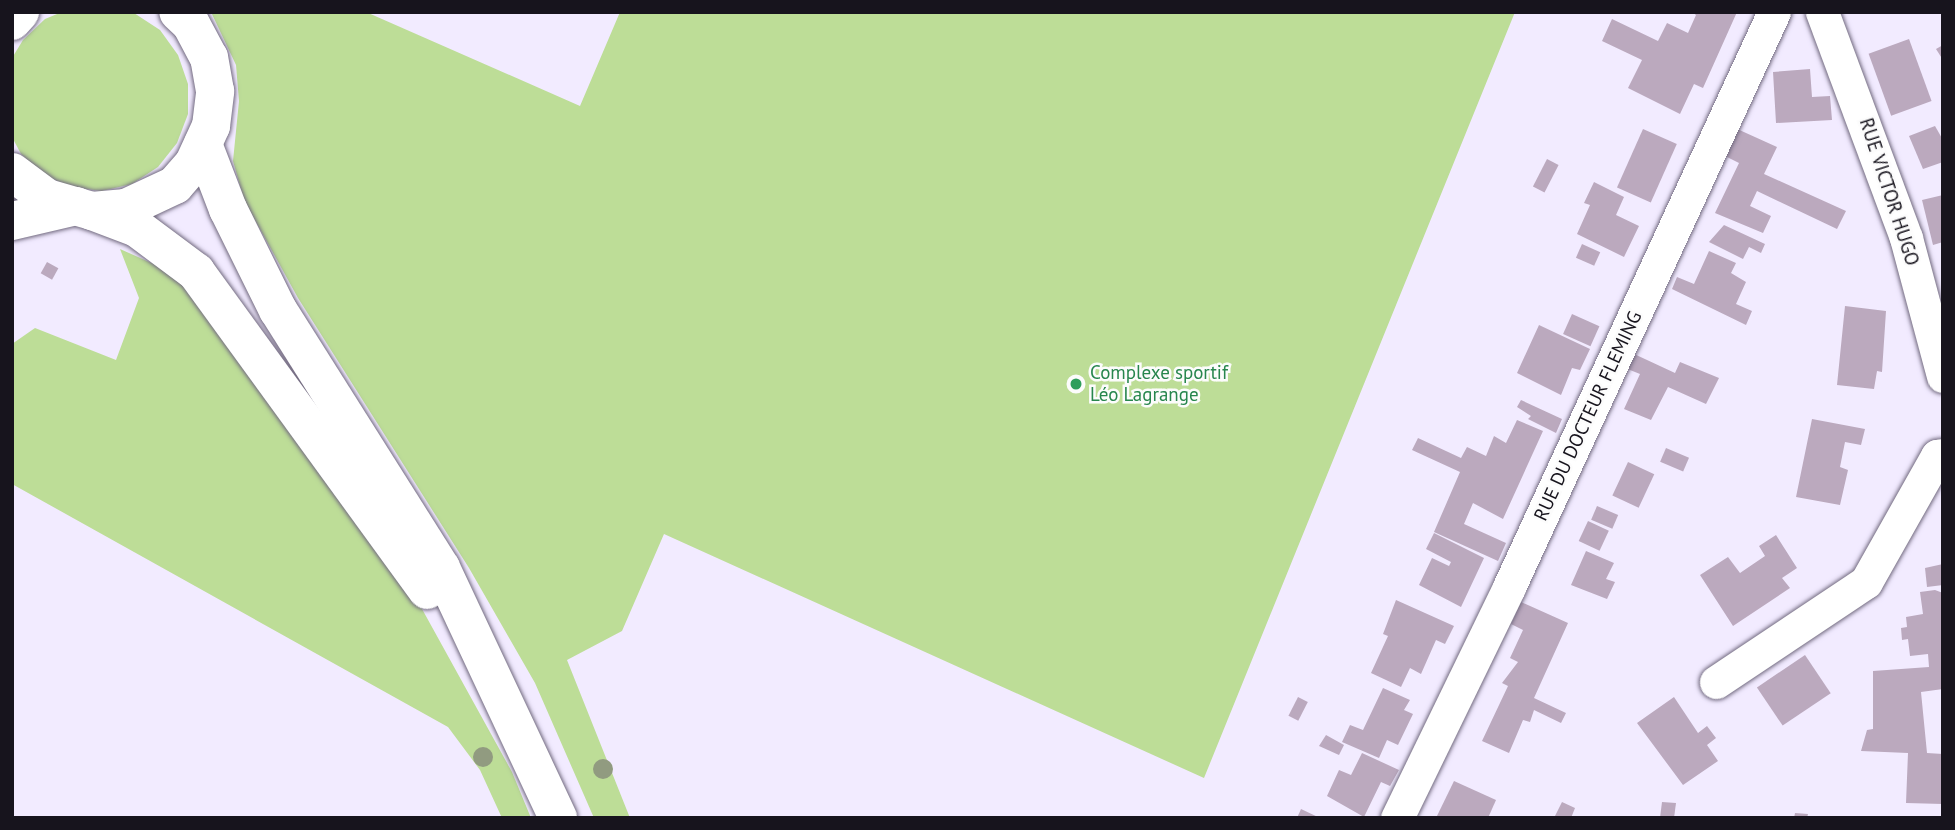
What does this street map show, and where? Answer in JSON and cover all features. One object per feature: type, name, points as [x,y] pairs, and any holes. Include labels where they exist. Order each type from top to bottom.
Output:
[{"type":"main road","points":[[12,221],[84,208],[126,208],[175,185],[203,144],[211,126],[215,92],[209,58],[190,23],[178,12]]},
{"type":"main road","points":[[203,144],[228,209],[278,310],[441,568],[558,818]]},
{"type":"main road","points":[[12,172],[47,198],[84,208],[137,228],[196,272],[497,688]]},
{"type":"street","name":"RUE DU DOCTEUR FLEMING","points":[[1397,818],[1509,587],[1774,12]]},
{"type":"street","name":"RUE VICTOR HUGO","points":[[1822,12],[1906,237],[1943,376]]},
{"type":"street","points":[[1716,682],[1866,582],[1937,456],[1943,455]]},
{"type":"green space","points":[[62,12],[134,13],[160,30],[178,55],[188,84],[188,114],[177,143],[158,167],[132,184],[102,191],[71,187],[44,175],[21,154],[12,137],[12,58],[23,40],[45,19]]},
{"type":"green space","name":"Complexe sportif Léo Lagrange","points":[[211,12],[366,12],[580,106],[620,12],[1515,12],[1204,778],[664,534],[622,631],[567,660],[630,818],[594,818],[535,683],[469,568],[298,298],[244,200],[233,161],[239,101],[236,65]]},
{"type":"green space","points":[[120,249],[165,269],[191,290],[411,589],[512,772],[531,818],[502,818],[480,770],[448,727],[12,484],[12,344],[35,328],[116,360],[139,298]]},
{"type":"building","points":[[1692,12],[1737,12],[1703,88],[1694,84],[1680,114],[1628,88],[1642,60],[1602,41],[1612,19],[1658,41],[1667,23],[1688,33],[1696,15]]},
{"type":"building","points":[[1909,39],[1932,101],[1891,116],[1869,54]]},
{"type":"building","points":[[1943,45],[1943,60],[1936,49]]},
{"type":"building","points":[[1810,69],[1812,97],[1830,96],[1832,120],[1776,123],[1773,72]]},
{"type":"building","points":[[1935,126],[1943,140],[1943,162],[1923,169],[1909,136]]},
{"type":"building","points":[[1735,128],[1777,147],[1764,174],[1846,211],[1837,229],[1757,191],[1750,206],[1771,216],[1763,233],[1715,213],[1739,163],[1723,155]]},
{"type":"building","points":[[1643,129],[1677,144],[1651,203],[1617,187]]},
{"type":"building","points":[[1547,159],[1559,165],[1545,193],[1533,187]]},
{"type":"building","points":[[1594,182],[1624,197],[1616,215],[1639,226],[1624,257],[1577,234],[1590,205],[1584,203]]},
{"type":"building","points":[[1943,195],[1943,242],[1933,245],[1922,200]]},
{"type":"building","points":[[1724,225],[1765,244],[1761,253],[1749,247],[1743,259],[1709,242]]},
{"type":"building","points":[[1582,244],[1600,252],[1594,266],[1576,258]]},
{"type":"building","points":[[1709,251],[1736,263],[1731,273],[1746,282],[1736,304],[1752,311],[1746,325],[1672,289],[1677,277],[1694,284]]},
{"type":"building","points":[[47,262],[58,268],[52,280],[41,273]]},
{"type":"building","points":[[1845,306],[1886,311],[1882,372],[1877,371],[1874,389],[1837,385]]},
{"type":"building","points":[[1572,314],[1599,326],[1590,346],[1563,334]]},
{"type":"building","points":[[1539,325],[1590,349],[1580,370],[1572,368],[1561,395],[1517,373]]},
{"type":"building","points":[[1632,353],[1675,373],[1680,362],[1719,378],[1706,404],[1668,387],[1651,420],[1624,409],[1640,374],[1625,368]]},
{"type":"building","points":[[1521,400],[1562,419],[1556,433],[1528,419],[1531,416],[1517,407]]},
{"type":"building","points":[[1812,419],[1865,429],[1861,445],[1845,442],[1840,467],[1848,470],[1840,505],[1796,497]]},
{"type":"building","points":[[1517,420],[1543,431],[1503,519],[1473,503],[1464,524],[1506,543],[1498,561],[1434,532],[1460,472],[1412,450],[1418,438],[1461,458],[1467,447],[1486,456],[1494,436],[1506,443]]},
{"type":"building","points":[[1666,448],[1689,458],[1683,472],[1660,462]]},
{"type":"building","points":[[1628,462],[1654,474],[1639,508],[1612,496]]},
{"type":"building","points":[[1597,506],[1618,515],[1612,529],[1591,520]]},
{"type":"building","points":[[1588,521],[1609,531],[1600,551],[1579,541]]},
{"type":"building","points":[[1434,533],[1484,558],[1461,607],[1419,585],[1432,558],[1449,566],[1451,562],[1426,549]]},
{"type":"building","points":[[1776,535],[1797,568],[1782,578],[1790,588],[1733,626],[1700,575],[1728,557],[1740,573],[1765,556],[1759,546]]},
{"type":"building","points":[[1586,551],[1614,563],[1606,579],[1615,582],[1607,599],[1571,585]]},
{"type":"building","points":[[1943,564],[1943,585],[1927,587],[1925,568]]},
{"type":"building","points":[[1935,590],[1943,593],[1943,689],[1921,692],[1927,753],[1943,754],[1943,804],[1906,803],[1908,753],[1861,751],[1867,730],[1873,729],[1873,671],[1929,667],[1928,654],[1910,656],[1908,639],[1902,640],[1901,628],[1907,627],[1906,617],[1923,614],[1920,592]]},
{"type":"building","points":[[1396,600],[1454,626],[1445,644],[1436,640],[1421,674],[1410,668],[1401,687],[1371,673],[1388,636],[1383,634]]},
{"type":"building","points":[[1521,602],[1568,623],[1534,698],[1566,713],[1561,723],[1534,710],[1530,722],[1523,720],[1509,753],[1482,741],[1508,686],[1502,683],[1518,662],[1510,658],[1523,630],[1511,624]]},
{"type":"building","points":[[1805,655],[1831,693],[1783,726],[1757,687]]},
{"type":"building","points":[[1383,688],[1410,700],[1404,710],[1413,714],[1398,745],[1387,740],[1379,758],[1342,742],[1350,725],[1363,730]]},
{"type":"building","points":[[1298,697],[1308,702],[1298,721],[1288,716]]},
{"type":"building","points":[[1674,697],[1698,733],[1707,726],[1716,738],[1707,745],[1718,761],[1683,785],[1637,723]]},
{"type":"building","points":[[1326,735],[1344,745],[1339,755],[1319,746]]},
{"type":"building","points":[[1362,753],[1399,770],[1390,786],[1381,782],[1364,817],[1327,796],[1339,770],[1351,775]]},
{"type":"building","points":[[1454,781],[1496,800],[1488,818],[1436,818]]},
{"type":"building","points":[[1562,802],[1575,808],[1571,818],[1554,818]]},
{"type":"building","points":[[1662,802],[1676,803],[1674,818],[1660,818]]},
{"type":"building","points":[[1301,809],[1320,818],[1297,818]]},
{"type":"building","points":[[1795,813],[1808,814],[1807,818],[1794,818]]},
{"type":"place","name":"Complexe sportif Léo Lagrange","points":[[1076,384]]}]
